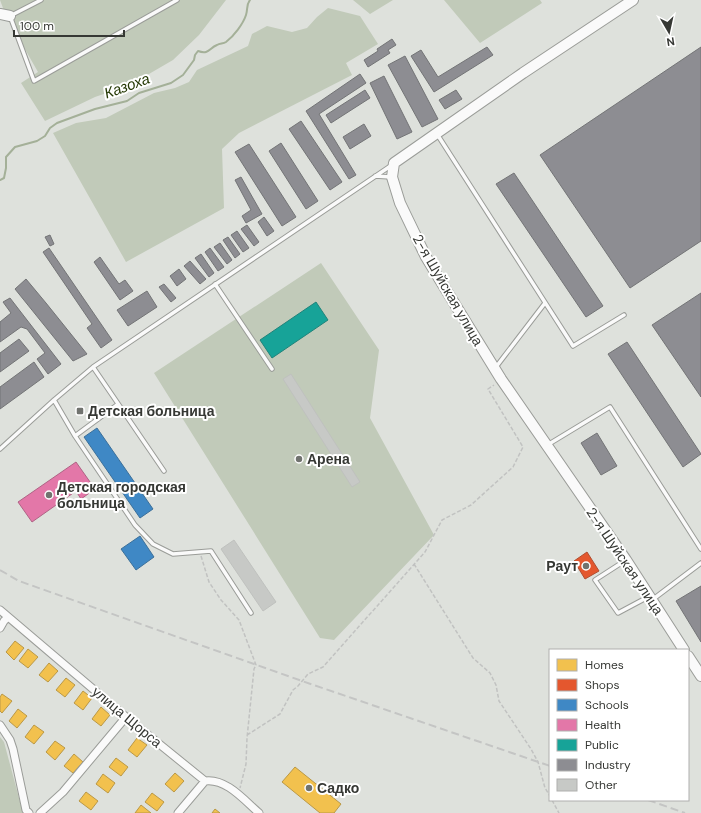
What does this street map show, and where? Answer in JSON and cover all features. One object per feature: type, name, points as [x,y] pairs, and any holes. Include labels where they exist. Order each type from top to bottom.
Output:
[{"type":"street","points":[[394,163],[523,73],[633,0]]},
{"type":"street","points":[[0,14],[10,16]]},
{"type":"street","name":"2-я Шуйская улица","points":[[394,163],[392,177],[400,203],[426,257],[495,369],[626,560],[683,649]]},
{"type":"street","name":"улица Щорса","points":[[0,610],[126,717],[205,781],[212,780],[228,787],[259,813]]},
{"type":"street","points":[[0,628],[8,617]]},
{"type":"street","points":[[689,658],[701,676]]},
{"type":"street","points":[[40,813],[63,792],[126,717]]},
{"type":"street","points":[[0,725],[10,740],[13,749],[26,810],[29,813]]},
{"type":"street","points":[[178,813],[205,781]]},
{"type":"lane","points":[[41,0],[10,16],[34,81],[177,0]]},
{"type":"lane","points":[[437,133],[573,346],[624,315]]},
{"type":"lane","points":[[0,449],[93,367],[394,163]]},
{"type":"lane","points":[[375,176],[392,177]]},
{"type":"lane","points":[[215,284],[272,370]]},
{"type":"lane","points":[[495,369],[545,303]]},
{"type":"lane","points":[[93,367],[117,405],[164,471]]},
{"type":"lane","points":[[54,400],[75,436],[136,525],[153,544],[173,554],[211,551],[251,613]]},
{"type":"lane","points":[[75,436],[117,405]]},
{"type":"lane","points":[[547,445],[610,407],[701,549]]},
{"type":"lane","points":[[626,560],[595,580],[618,613],[650,598],[701,563]]},
{"type":"path","points":[[248,735],[280,714],[293,690],[308,674],[323,667],[425,552],[442,520],[471,505],[513,467],[523,447],[488,389],[502,379]]},
{"type":"path","points":[[200,552],[209,582],[221,600],[239,620],[256,665],[254,669],[246,764],[239,795]]},
{"type":"path","points":[[414,564],[473,658],[490,673],[496,685],[499,701],[532,749],[538,762],[545,788],[549,794]]},
{"type":"path","points":[[553,801],[559,813]]},
{"type":"green space","points":[[0,0],[226,0],[199,35],[173,60],[130,85],[95,97],[45,121],[21,83],[38,72],[6,16]]},
{"type":"green space","points":[[353,0],[393,0],[370,14]]},
{"type":"green space","points":[[444,0],[540,0],[542,3],[480,43]]},
{"type":"green space","points":[[328,8],[360,16],[378,44],[346,63],[352,75],[239,133],[222,149],[224,208],[126,262],[53,133],[76,123],[106,118],[154,93],[175,88],[189,82],[197,70],[248,46],[252,34],[267,26],[292,32],[307,28]]},
{"type":"green space","name":"Арена","points":[[321,263],[379,350],[370,418],[434,535],[334,640],[320,638],[154,373]]},
{"type":"green space","points":[[0,737],[4,742],[23,813],[0,813]]},
{"type":"building: Homes","points":[[15,641],[24,648],[14,660],[6,652]]},
{"type":"building: Homes","points":[[28,649],[38,657],[28,668],[19,661]]},
{"type":"building: Homes","points":[[49,663],[58,671],[48,682],[39,675]]},
{"type":"building: Homes","points":[[66,678],[75,685],[65,697],[56,690]]},
{"type":"building: Homes","points":[[83,691],[92,698],[83,710],[74,703]]},
{"type":"building: Homes","points":[[2,694],[12,701],[2,713],[0,711],[0,697]]},
{"type":"building: Homes","points":[[101,707],[110,715],[101,726],[92,719]]},
{"type":"building: Homes","points":[[18,709],[27,716],[17,728],[9,721]]},
{"type":"building: Homes","points":[[34,725],[44,732],[34,744],[25,737]]},
{"type":"building: Homes","points":[[137,738],[147,745],[137,757],[128,750]]},
{"type":"building: Homes","points":[[55,741],[65,748],[55,760],[46,752]]},
{"type":"building: Homes","points":[[74,754],[83,762],[73,773],[64,766]]},
{"type":"building: Homes","points":[[116,758],[128,767],[121,776],[109,767]]},
{"type":"building: Homes","points":[[295,767],[341,804],[334,813],[320,813],[282,782]]},
{"type":"building: Homes","points":[[175,773],[184,781],[174,792],[165,784]]},
{"type":"building: Homes","points":[[103,774],[115,783],[108,793],[96,784]]},
{"type":"building: Homes","points":[[86,792],[98,801],[91,810],[79,801]]},
{"type":"building: Homes","points":[[152,793],[164,802],[157,811],[145,802]]},
{"type":"building: Homes","points":[[141,805],[151,813],[135,813]]},
{"type":"building: Homes","points":[[215,809],[220,813],[212,813]]},
{"type":"building: Shops","name":"Раут","points":[[587,552],[599,571],[585,579],[574,561]]},
{"type":"building: Schools","points":[[97,428],[153,509],[140,518],[84,437]]},
{"type":"building: Schools","points":[[140,536],[154,557],[136,570],[121,549]]},
{"type":"building: Health","name":"Детская городская больница","points":[[76,462],[95,489],[81,499],[76,491],[32,522],[18,502]]},
{"type":"building: Public","points":[[316,302],[328,320],[272,358],[260,340]]},
{"type":"building: Industry","points":[[392,39],[396,45],[388,50],[390,53],[368,67],[364,60]]},
{"type":"building: Industry","points":[[487,47],[493,55],[434,92],[411,56],[421,50],[438,77]]},
{"type":"building: Industry","points":[[701,47],[701,241],[630,288],[540,155]]},
{"type":"building: Industry","points":[[405,56],[438,119],[422,127],[388,65]]},
{"type":"building: Industry","points":[[360,74],[366,83],[319,114],[356,175],[349,179],[306,111]]},
{"type":"building: Industry","points":[[384,76],[412,132],[397,139],[370,83]]},
{"type":"building: Industry","points":[[365,90],[370,98],[331,123],[326,115]]},
{"type":"building: Industry","points":[[456,90],[462,99],[445,109],[439,100]]},
{"type":"building: Industry","points":[[301,121],[342,182],[330,190],[289,129]]},
{"type":"building: Industry","points":[[364,124],[371,136],[350,149],[343,137]]},
{"type":"building: Industry","points":[[281,143],[318,201],[306,209],[269,151]]},
{"type":"building: Industry","points":[[249,144],[296,217],[282,226],[235,152]]},
{"type":"building: Industry","points":[[514,173],[603,306],[586,317],[496,184]]},
{"type":"building: Industry","points":[[241,177],[262,214],[246,223],[242,216],[251,210],[235,180]]},
{"type":"building: Industry","points":[[264,217],[274,231],[267,236],[258,222]]},
{"type":"building: Industry","points":[[247,225],[259,242],[254,246],[241,229]]},
{"type":"building: Industry","points":[[237,231],[249,248],[243,252],[231,235]]},
{"type":"building: Industry","points":[[50,235],[54,244],[50,246],[45,237]]},
{"type":"building: Industry","points":[[228,237],[240,254],[235,258],[223,240]]},
{"type":"building: Industry","points":[[220,243],[232,260],[227,264],[214,247]]},
{"type":"building: Industry","points":[[49,248],[112,340],[101,348],[87,328],[92,324],[43,252]]},
{"type":"building: Industry","points":[[210,248],[224,267],[218,271],[205,252]]},
{"type":"building: Industry","points":[[201,254],[214,273],[209,277],[195,258]]},
{"type":"building: Industry","points":[[100,257],[119,284],[125,280],[133,291],[120,300],[94,262]]},
{"type":"building: Industry","points":[[190,261],[206,279],[200,284],[184,266]]},
{"type":"building: Industry","points":[[179,269],[186,279],[177,286],[170,276]]},
{"type":"building: Industry","points":[[26,279],[87,354],[73,361],[15,289]]},
{"type":"building: Industry","points":[[164,284],[176,298],[171,302],[159,287]]},
{"type":"building: Industry","points":[[147,291],[157,307],[128,326],[117,310]]},
{"type":"building: Industry","points":[[701,293],[701,397],[652,325]]},
{"type":"building: Industry","points":[[10,298],[61,364],[48,374],[37,359],[45,353],[27,329],[21,327],[0,342],[0,322],[11,313],[3,302]]},
{"type":"building: Industry","points":[[19,339],[29,351],[0,372],[0,353]]},
{"type":"building: Industry","points":[[627,342],[701,454],[683,467],[608,354]]},
{"type":"building: Industry","points":[[34,362],[44,377],[0,409],[0,387]]},
{"type":"building: Industry","points":[[597,433],[617,466],[601,475],[581,443]]},
{"type":"building: Industry","points":[[701,586],[701,642],[676,601]]},
{"type":"building: Other","points":[[291,374],[360,482],[352,487],[283,379]]},
{"type":"building: Other","points":[[234,540],[276,602],[263,611],[221,549]]},
{"type":"waterway","name":"Казоха","points":[[0,180],[4,178],[6,157],[15,147],[37,141],[45,136],[50,128],[57,123],[95,109],[127,101],[139,93],[171,83],[183,75],[194,60],[198,51],[207,52],[214,46],[226,42],[235,33],[245,18],[250,0]]},
{"type":"railway","points":[[0,570],[19,581],[302,681],[549,766]]},
{"type":"railway","points":[[651,801],[685,813]]},
{"type":"place","name":"Детская больница","points":[[80,411]]},
{"type":"place","name":"Арена","points":[[299,459]]},
{"type":"place","name":"Детская городская больница","points":[[49,495]]},
{"type":"place","name":"Раут","points":[[586,566]]},
{"type":"place","name":"Садко","points":[[309,788]]}]
